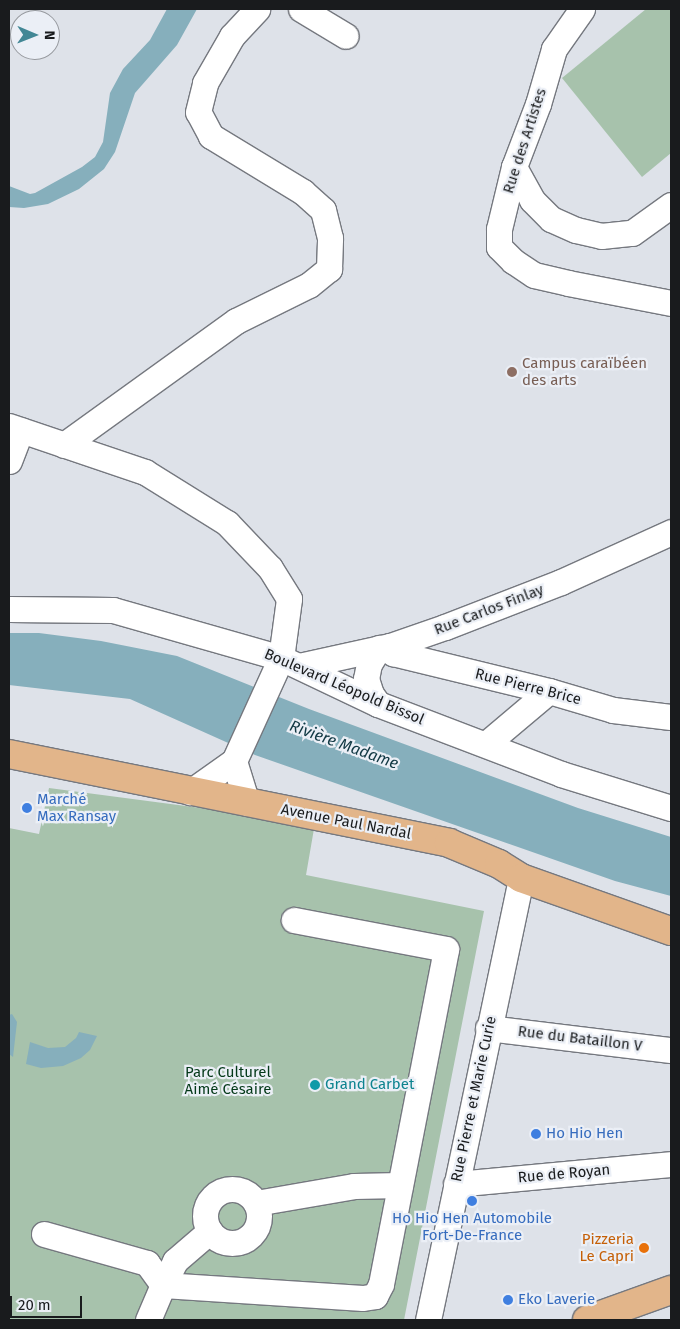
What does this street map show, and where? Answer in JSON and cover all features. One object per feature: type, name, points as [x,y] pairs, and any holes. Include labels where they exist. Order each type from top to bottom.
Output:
[{"type":"main road","name":"Avenue Paul Nardal","points":[[9,754],[449,843],[499,864],[521,878],[671,932]]},
{"type":"main road","points":[[587,1320],[671,1290]]},
{"type":"street","points":[[64,445],[236,321],[309,285],[329,269],[330,238],[323,210],[303,192],[211,136],[198,112],[205,83],[232,36],[257,9]]},
{"type":"street","points":[[301,9],[346,36]]},
{"type":"street","name":"Rue des Artistes","points":[[582,9],[554,49],[538,104],[514,167],[499,229],[499,247],[513,260],[542,277],[671,303]]},
{"type":"street","points":[[514,167],[532,200],[551,219],[576,230],[601,236],[632,233],[671,205]]},
{"type":"street","points":[[9,461],[15,428],[145,472],[227,523],[270,568],[288,599],[284,666],[234,761],[190,792]]},
{"type":"street","name":"Rue Carlos Finlay","points":[[284,666],[384,647],[561,582],[671,532]]},
{"type":"street","name":"Boulevard Léopold Bissol","points":[[9,609],[113,610],[284,666],[561,774],[671,808]]},
{"type":"street","points":[[378,704],[370,694],[366,679],[369,664],[384,647]]},
{"type":"street","name":"Rue Pierre Brice","points":[[384,647],[393,653],[549,691],[613,710],[671,717]]},
{"type":"street","points":[[486,744],[549,691]]},
{"type":"street","points":[[234,761],[247,803]]},
{"type":"street","name":"Rue Pierre et Marie Curie","points":[[428,1320],[521,878]]},
{"type":"street","points":[[163,1285],[363,1298],[375,1296],[381,1284],[446,949],[294,920]]},
{"type":"street","name":"Rue du Bataillon V","points":[[488,1028],[671,1050]]},
{"type":"street","name":"Rue de Royan","points":[[456,1184],[671,1164]]},
{"type":"street","points":[[256,1203],[354,1186],[400,1185]]},
{"type":"street","points":[[226,1189],[243,1191],[256,1203],[258,1221],[250,1236],[232,1243],[215,1237],[210,1231],[205,1214],[211,1198],[218,1192],[226,1189]]},
{"type":"street","points":[[148,1320],[175,1261],[210,1231]]},
{"type":"street","points":[[44,1234],[147,1263],[163,1285]]},
{"type":"green space","points":[[646,9],[671,9],[671,153],[642,177],[562,78]]},
{"type":"green space","name":"Parc Culturel Aimé Césaire","points":[[49,788],[315,823],[306,875],[484,911],[404,1320],[9,1320],[9,828],[39,834]]},
{"type":"water","points":[[167,9],[197,9],[177,45],[135,93],[115,152],[104,169],[79,189],[48,204],[24,208],[9,207],[9,186],[30,194],[35,193],[82,167],[95,157],[103,142],[110,93],[123,69],[150,40]]},
{"type":"water","name":"Rivière Madame","points":[[9,633],[39,633],[101,641],[177,656],[309,709],[578,808],[671,837],[671,896],[615,881],[255,755],[130,699],[9,685]]},
{"type":"water","points":[[12,1014],[17,1022],[13,1057],[9,1054],[9,1015]]},
{"type":"water","points":[[79,1032],[97,1036],[90,1050],[81,1058],[63,1066],[41,1068],[26,1064],[30,1042],[48,1048],[65,1047],[76,1038]]},
{"type":"place","name":"Campus caraïbéen des arts","points":[[512,372]]},
{"type":"place","name":"Marché Max Ransay","points":[[27,808]]},
{"type":"place","name":"Grand Carbet","points":[[315,1085]]},
{"type":"place","name":"Ho Hio Hen","points":[[536,1134]]},
{"type":"place","name":"Ho Hio Hen Automobile Fort-De-France","points":[[472,1201]]},
{"type":"place","name":"Pizzeria Le Capri","points":[[644,1248]]},
{"type":"place","name":"Eko Laverie","points":[[508,1300]]}]
